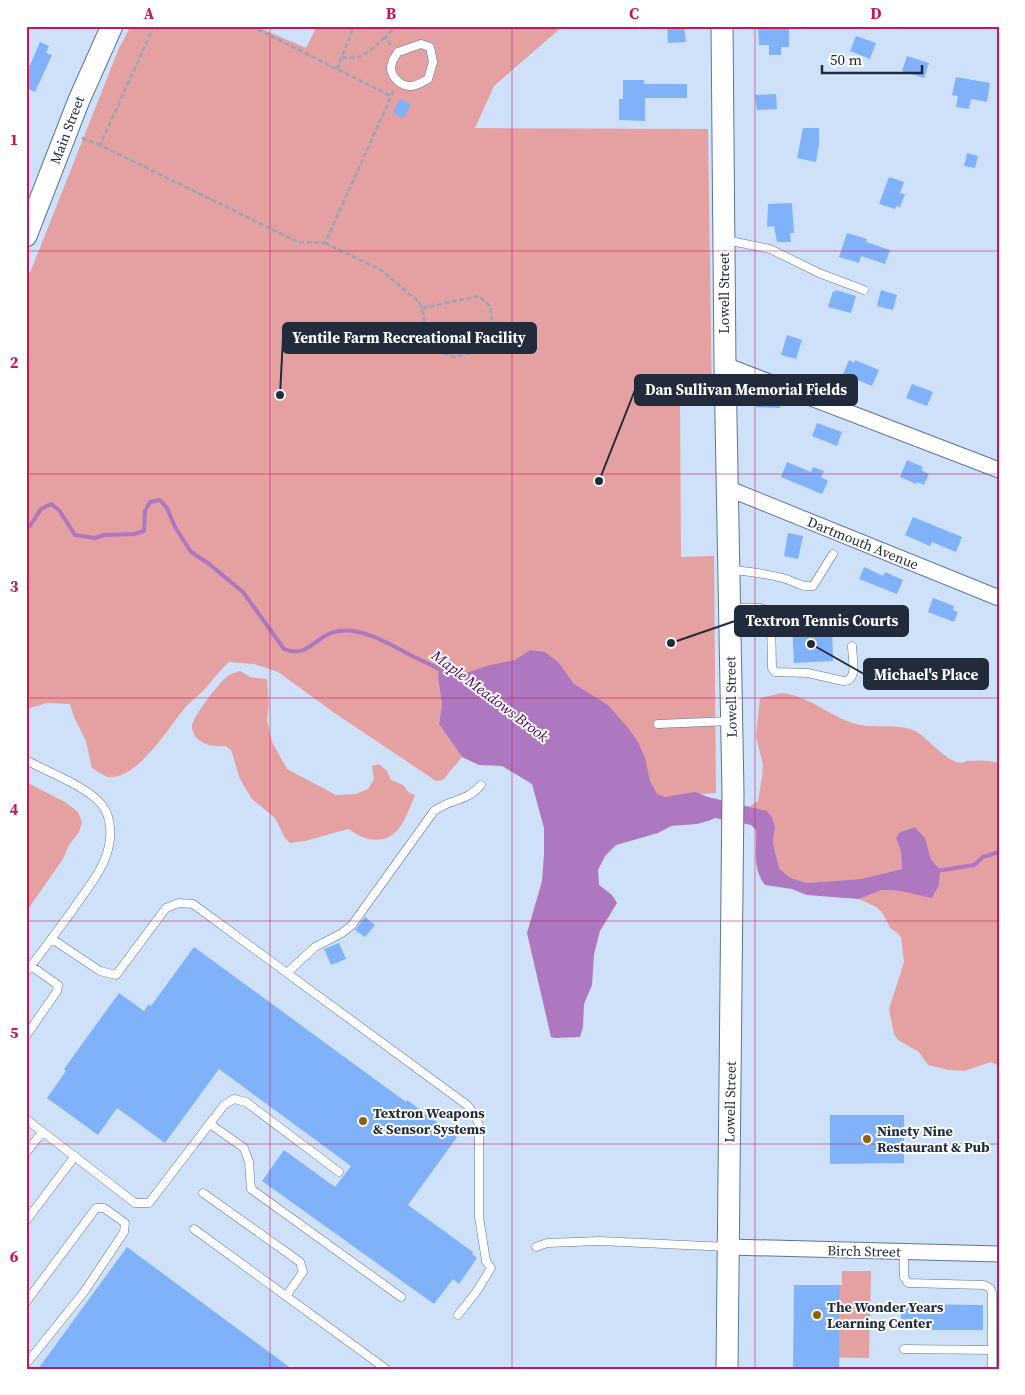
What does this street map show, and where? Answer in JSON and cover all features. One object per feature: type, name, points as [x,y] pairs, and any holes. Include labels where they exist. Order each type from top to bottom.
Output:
[{"type":"main road","name":"Main Street","points":[[27,230],[86,82],[112,26]]},
{"type":"main road","name":"Lowell Street","points":[[722,26],[725,365],[733,793],[727,1369]]},
{"type":"street","points":[[725,365],[999,470]]},
{"type":"street","name":"Dartmouth Avenue","points":[[727,488],[999,598]]},
{"type":"street","name":"Birch Street","points":[[729,1247],[999,1254]]},
{"type":"lane","points":[[421,44],[430,47],[433,62],[428,79],[417,85],[408,86],[399,83],[392,75],[391,64],[398,52],[421,44]]},
{"type":"lane","points":[[724,240],[770,249],[864,290]]},
{"type":"lane","points":[[729,570],[753,571],[786,579],[806,587],[814,586],[833,554]]},
{"type":"lane","points":[[730,608],[761,608],[769,612],[771,618],[772,668],[775,672],[806,672],[848,681],[852,678],[853,673],[852,646]]},
{"type":"lane","points":[[658,724],[732,721]]},
{"type":"lane","points":[[26,760],[85,790],[101,804],[108,816],[110,843],[100,867],[88,888],[29,969],[58,985],[57,991],[26,1036]]},
{"type":"lane","points":[[286,973],[315,947],[342,933],[352,924],[434,811],[447,803],[468,797],[481,785]]},
{"type":"lane","points":[[52,938],[100,971],[116,974],[166,908],[174,904],[188,903],[197,907],[466,1104],[476,1116],[480,1131],[479,1217],[486,1262],[490,1268],[477,1292],[458,1315]]},
{"type":"lane","points":[[26,1119],[136,1203],[149,1203],[226,1103],[231,1100],[240,1099],[339,1172]]},
{"type":"lane","points":[[210,1124],[244,1148],[249,1162],[251,1189],[402,1297]]},
{"type":"lane","points":[[26,1154],[42,1132]]},
{"type":"lane","points":[[26,1221],[75,1156]]},
{"type":"lane","points":[[203,1193],[300,1262],[303,1272],[286,1296]]},
{"type":"lane","points":[[26,1302],[96,1208],[104,1208],[125,1223],[124,1232],[84,1292],[26,1364]]},
{"type":"lane","points":[[194,1229],[386,1369]]},
{"type":"lane","points":[[536,1247],[547,1243],[600,1241],[729,1247]]},
{"type":"lane","points":[[904,1252],[904,1278],[908,1283],[984,1285],[989,1287],[992,1293],[992,1369]]},
{"type":"lane","points":[[904,1349],[992,1350]]},
{"type":"path","points":[[154,26],[100,145],[298,242],[325,243],[381,270],[418,301],[422,308],[428,340],[438,352],[455,357],[470,353],[484,339],[492,322],[490,306],[479,296],[422,308]]},
{"type":"path","points":[[251,26],[391,96],[325,243]]},
{"type":"path","points":[[337,69],[354,26]]},
{"type":"path","points":[[342,57],[352,59],[364,56],[397,26]]},
{"type":"path","points":[[385,37],[398,52]]},
{"type":"shaded area","points":[[131,26],[255,26],[306,48],[317,26],[563,26],[494,86],[475,128],[708,129],[712,406],[680,406],[681,557],[714,556],[716,793],[607,802],[438,677],[442,705],[439,724],[462,757],[443,780],[436,781],[336,714],[278,672],[254,664],[229,662],[184,709],[151,751],[131,770],[120,775],[109,777],[92,768],[86,741],[70,704],[47,703],[26,709],[26,283],[119,48]]},
{"type":"shaded area","points":[[240,671],[250,677],[267,679],[269,704],[267,720],[272,742],[287,769],[336,795],[356,794],[368,789],[374,779],[372,766],[379,764],[387,771],[391,780],[403,785],[408,792],[415,795],[404,820],[394,833],[388,838],[379,840],[369,839],[348,829],[305,841],[290,843],[285,838],[275,818],[252,799],[240,779],[231,750],[225,746],[205,744],[194,734],[192,726],[202,707],[229,675]]},
{"type":"shaded area","points":[[782,693],[802,698],[840,718],[860,725],[911,729],[943,754],[961,763],[984,760],[999,763],[999,1066],[991,1062],[964,1071],[928,1065],[919,1052],[898,1040],[894,1034],[889,1009],[904,962],[901,937],[890,928],[879,909],[859,899],[882,890],[901,891],[940,870],[931,859],[925,838],[915,827],[900,832],[896,838],[901,852],[902,869],[861,879],[806,883],[789,877],[779,868],[773,843],[775,827],[750,806],[758,801],[762,777],[763,765],[756,736],[760,698]]},
{"type":"shaded area","points":[[26,782],[65,802],[78,812],[82,822],[79,832],[69,845],[63,859],[26,912]]},
{"type":"shaded area","points":[[842,1271],[871,1271],[869,1358],[803,1357],[839,1345]]},
{"type":"water","points":[[530,650],[545,652],[559,663],[574,684],[608,705],[638,742],[645,758],[650,781],[657,794],[665,797],[695,792],[708,797],[767,811],[775,827],[773,843],[779,868],[789,877],[806,883],[861,879],[902,869],[901,852],[896,838],[900,832],[915,827],[925,838],[931,859],[940,870],[939,885],[932,898],[901,891],[882,890],[859,899],[807,895],[792,889],[765,885],[757,866],[756,830],[751,825],[715,818],[697,824],[671,826],[658,833],[616,845],[605,856],[598,870],[599,885],[612,895],[617,903],[600,931],[594,954],[592,985],[584,1004],[583,1027],[580,1037],[551,1037],[527,933],[542,881],[544,854],[544,828],[532,784],[502,766],[479,765],[462,757],[439,724],[442,705],[438,677],[439,669],[453,667],[466,673],[490,665],[515,660]]},
{"type":"building","points":[[667,26],[684,26],[686,42],[668,43]]},
{"type":"building","points":[[758,28],[789,28],[789,47],[781,47],[781,55],[769,55],[769,45],[759,45]]},
{"type":"building","points":[[856,36],[876,43],[870,59],[850,51]]},
{"type":"building","points":[[40,42],[49,46],[46,53],[52,55],[35,92],[26,88],[26,64],[30,65]]},
{"type":"building","points":[[907,56],[929,63],[924,78],[902,71]]},
{"type":"building","points":[[956,77],[990,83],[987,102],[971,99],[969,109],[956,107],[958,96],[952,95]]},
{"type":"building","points":[[623,80],[644,80],[644,84],[687,84],[687,98],[645,98],[645,121],[619,120],[619,99],[623,99]]},
{"type":"building","points":[[776,94],[777,109],[757,110],[755,95]]},
{"type":"building","points":[[400,99],[411,104],[404,118],[393,113]]},
{"type":"building","points":[[803,128],[819,128],[816,162],[797,158]]},
{"type":"building","points":[[967,153],[978,156],[975,168],[964,166]]},
{"type":"building","points":[[889,177],[904,182],[900,193],[905,194],[900,207],[897,206],[895,209],[879,204]]},
{"type":"building","points":[[792,203],[794,233],[790,233],[791,242],[777,242],[774,226],[767,227],[768,204]]},
{"type":"building","points":[[847,233],[867,239],[866,242],[890,250],[885,264],[861,256],[859,263],[839,257]]},
{"type":"building","points":[[836,290],[856,296],[851,313],[828,307],[833,291],[835,292]]},
{"type":"building","points":[[881,290],[897,295],[893,310],[877,306]]},
{"type":"building","points":[[787,335],[802,340],[796,359],[781,355]]},
{"type":"building","points":[[849,360],[854,363],[855,360],[879,370],[872,386],[843,374]]},
{"type":"building","points":[[912,384],[933,392],[927,406],[906,398]]},
{"type":"building","points":[[760,393],[772,393],[780,396],[780,408],[756,407],[756,395],[760,395]]},
{"type":"building","points":[[817,423],[842,432],[837,446],[812,436]]},
{"type":"building","points":[[907,460],[923,467],[921,470],[929,474],[924,485],[917,482],[916,484],[900,477]]},
{"type":"building","points":[[787,462],[811,472],[813,467],[824,471],[821,477],[828,481],[822,494],[781,477]]},
{"type":"building","points":[[913,517],[962,537],[956,552],[932,542],[930,546],[905,535]]},
{"type":"building","points":[[788,533],[803,536],[798,559],[784,556]]},
{"type":"building","points":[[864,567],[883,576],[885,572],[903,580],[897,594],[859,579]]},
{"type":"building","points":[[933,598],[954,606],[953,610],[958,612],[954,622],[928,612]]},
{"type":"building","points":[[824,623],[824,625],[832,625],[833,661],[794,663],[792,624]]},
{"type":"building","points":[[365,917],[375,925],[365,937],[355,930]]},
{"type":"building","points":[[339,943],[346,959],[331,965],[324,949]]},
{"type":"building","name":"Textron Weapons & Sensor Systems","points":[[194,947],[457,1137],[408,1205],[473,1252],[472,1254],[477,1258],[459,1284],[453,1279],[434,1304],[262,1181],[284,1150],[335,1187],[351,1166],[219,1069],[165,1143],[117,1108],[98,1135],[47,1098],[66,1071],[64,1069],[119,993],[144,1011],[149,1004],[151,1006]]},
{"type":"building","name":"Ninety Nine Restaurant & Pub","points":[[830,1115],[904,1115],[904,1163],[830,1164]]},
{"type":"building","points":[[127,1247],[292,1369],[38,1369]]},
{"type":"building","name":"The Wonder Years Learning Center","points":[[794,1285],[840,1285],[839,1369],[793,1369]]},
{"type":"building","points":[[901,1304],[983,1305],[983,1330],[901,1330]]},
{"type":"waterway","name":"Maple Meadows Brook","points":[[26,527],[30,526],[41,509],[51,504],[59,510],[75,535],[95,538],[104,535],[134,534],[144,531],[145,511],[150,502],[160,500],[167,508],[175,527],[191,552],[208,563],[243,592],[284,649],[300,651],[331,633],[339,631],[358,632],[387,643],[442,671]]},
{"type":"waterway","name":"Maple Meadows Brook","points":[[937,871],[974,865],[983,857],[999,852]]},
{"type":"place","name":"Yentile Farm Recreational Facility","points":[[280,395]]},
{"type":"place","name":"Dan Sullivan Memorial Fields","points":[[599,481]]},
{"type":"place","name":"Textron Tennis Courts","points":[[671,643]]},
{"type":"place","name":"Michael's Place","points":[[811,644]]},
{"type":"place","name":"Textron Weapons & Sensor Systems","points":[[363,1121]]},
{"type":"place","name":"Ninety Nine Restaurant & Pub","points":[[867,1139]]},
{"type":"place","name":"The Wonder Years Learning Center","points":[[817,1315]]}]
